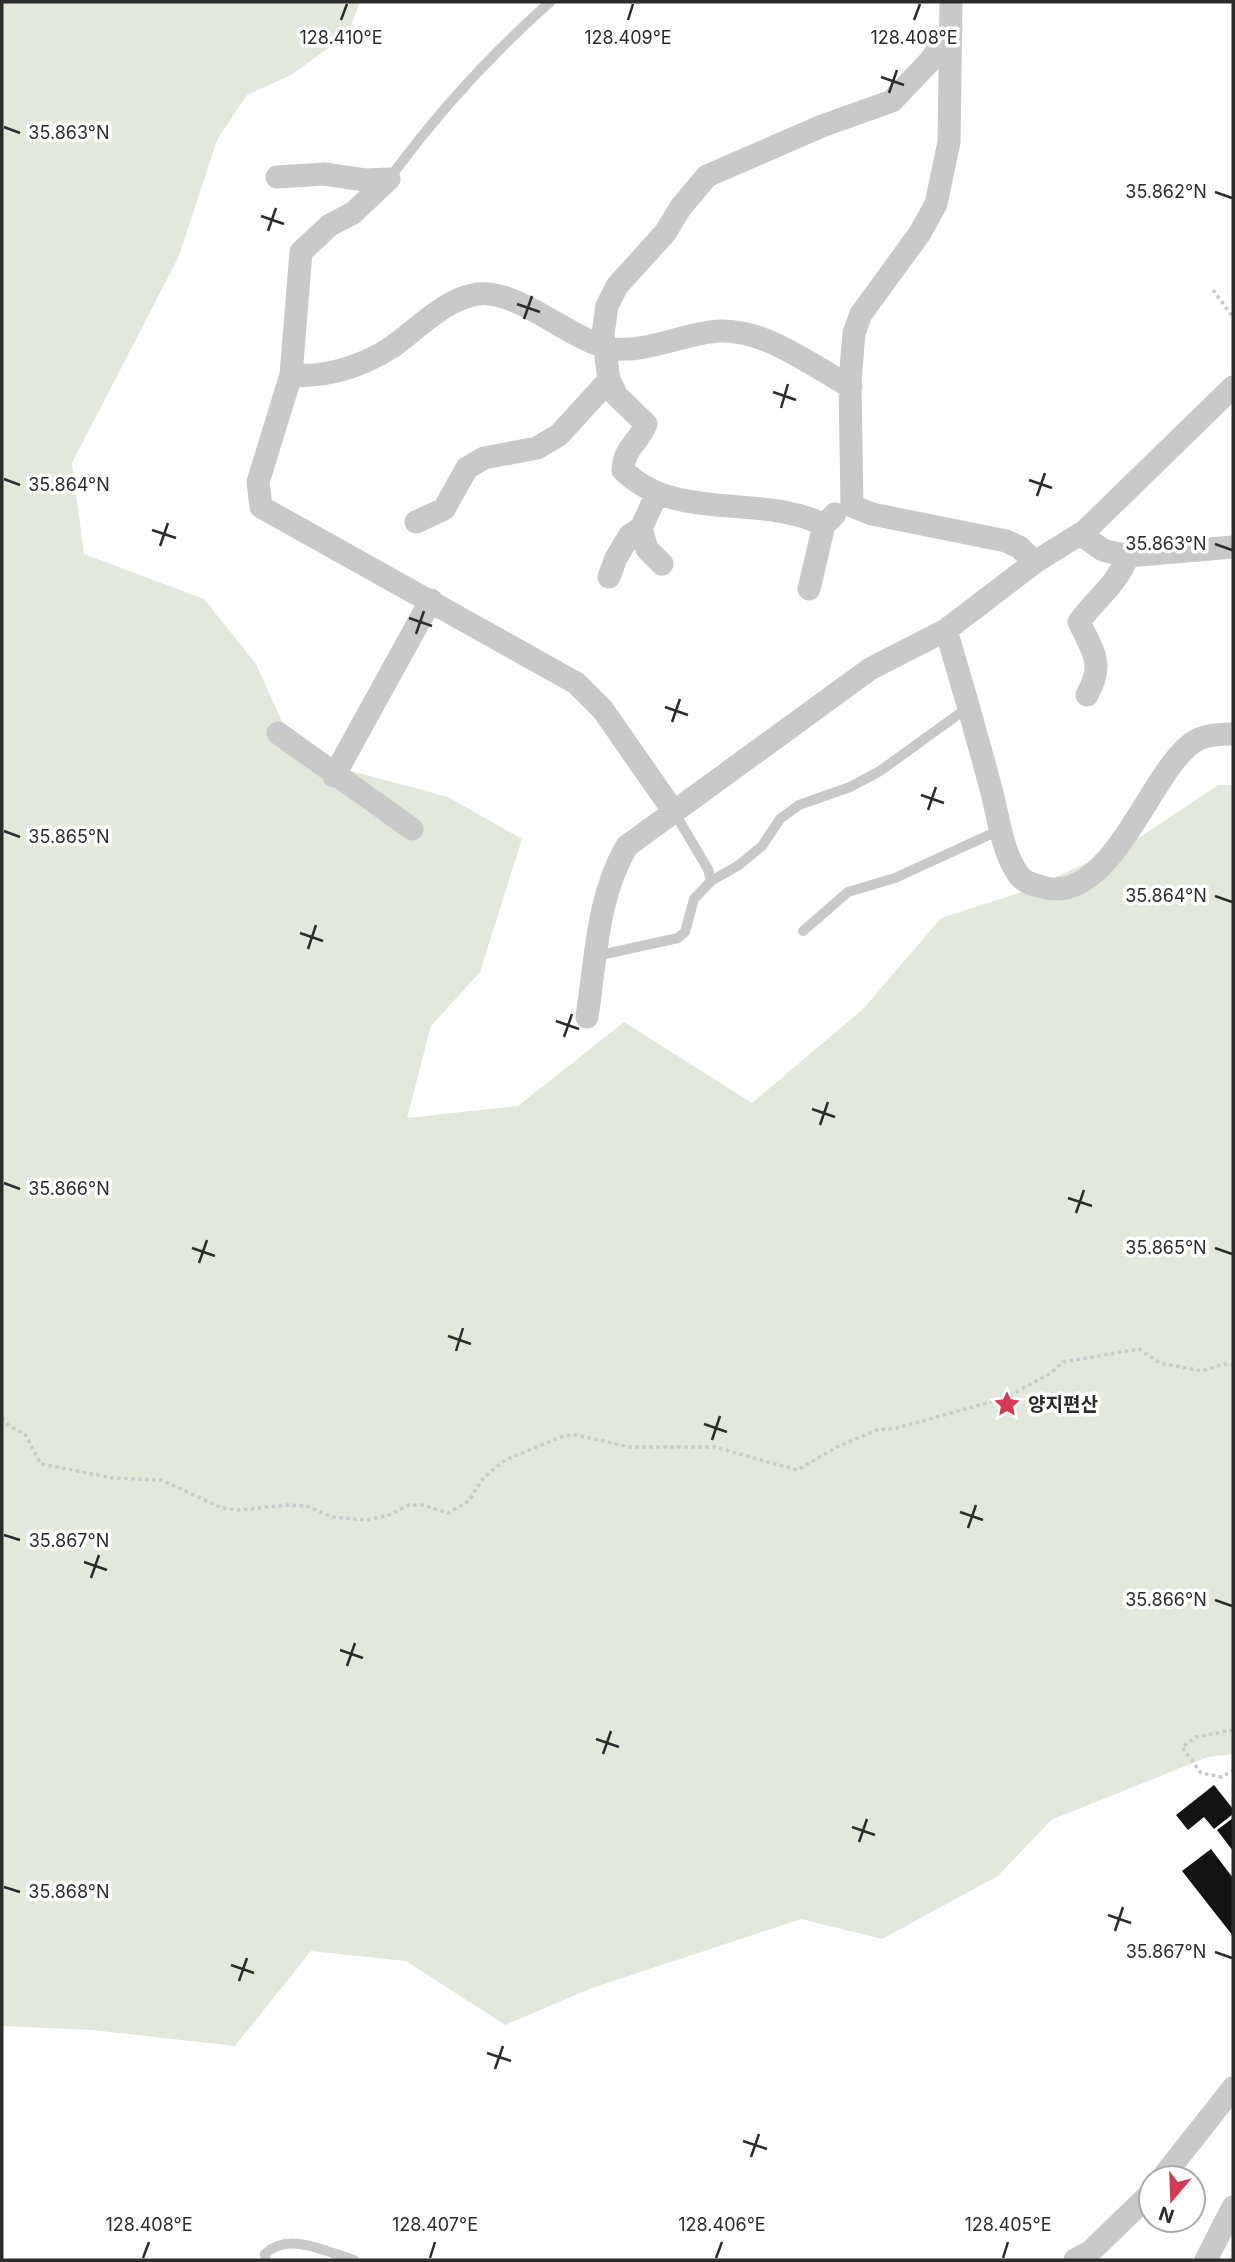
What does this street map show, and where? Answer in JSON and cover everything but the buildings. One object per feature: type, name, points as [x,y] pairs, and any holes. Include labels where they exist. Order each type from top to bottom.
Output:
[{"type":"street","points":[[852,506],[851,387],[854,333],[861,314],[920,233],[939,196],[949,142],[951,2]]},
{"type":"street","points":[[824,526],[804,515],[785,511],[744,510],[657,494],[638,485],[623,470],[624,454],[642,435],[646,424],[617,396],[609,380],[607,348],[603,334],[607,306],[617,286],[665,233],[681,207],[707,176],[822,126],[891,101],[931,60],[951,29]]},
{"type":"street","points":[[277,177],[324,174],[365,180],[388,179]]},
{"type":"street","points":[[388,179],[353,213],[330,225],[301,252],[291,375],[258,482],[261,506],[301,532],[431,600],[576,683],[603,710],[674,812]]},
{"type":"street","points":[[291,375],[307,376],[358,366],[392,346],[449,305],[478,294],[520,305],[607,348],[687,339],[717,331],[744,332],[778,345],[851,387]]},
{"type":"street","points":[[416,522],[444,509],[467,468],[484,458],[537,448],[559,435],[609,380]]},
{"type":"street","points":[[587,1017],[605,895],[613,869],[627,846],[708,784],[870,669],[946,630],[1035,562],[1080,534],[1233,387]]},
{"type":"street","points":[[609,577],[616,558],[630,535],[641,528],[657,494]]},
{"type":"street","points":[[809,589],[824,526],[833,515],[852,506],[872,514],[1006,541],[1019,547],[1035,562]]},
{"type":"street","points":[[641,528],[647,549],[662,564]]},
{"type":"street","points":[[1080,534],[1103,550],[1128,556],[1233,547]]},
{"type":"street","points":[[1087,695],[1095,681],[1095,650],[1079,622],[1092,603],[1115,584],[1128,556]]},
{"type":"street","points":[[334,776],[431,600]]},
{"type":"street","points":[[946,630],[970,706],[1002,829],[1015,870],[1025,882],[1051,890],[1078,884],[1101,865],[1125,837],[1178,756],[1197,740],[1233,734]]},
{"type":"street","points":[[278,733],[334,776],[412,829]]},
{"type":"street","points":[[1173,2164],[1233,2088]]},
{"type":"street","points":[[1075,2260],[1091,2251],[1137,2207]]},
{"type":"street","points":[[1206,2260],[1233,2207]]},
{"type":"lane","points":[[388,179],[435,116],[493,53],[550,2]]},
{"type":"lane","points":[[596,956],[678,937],[685,932],[694,899],[711,881],[739,865],[762,846],[780,819],[799,805],[850,787],[880,771],[970,706]]},
{"type":"lane","points":[[674,812],[708,869],[711,881]]},
{"type":"lane","points":[[803,931],[848,892],[895,878],[1002,829]]},
{"type":"lane","points":[[266,2260],[265,2254],[269,2250],[278,2244],[289,2243],[303,2244],[354,2260]]},
{"type":"path","points":[[1213,290],[1233,317]]},
{"type":"path","points":[[2,1418],[9,1426],[25,1434],[41,1464],[51,1467],[113,1478],[161,1480],[222,1508],[240,1510],[260,1506],[307,1506],[332,1517],[366,1520],[389,1515],[409,1505],[424,1505],[448,1513],[469,1500],[483,1478],[505,1460],[563,1436],[576,1435],[641,1447],[715,1447],[797,1470],[839,1446],[877,1430],[897,1428],[1005,1398],[1051,1373],[1063,1362],[1139,1349],[1160,1363],[1202,1371],[1224,1364],[1233,1365]]},
{"type":"path","points":[[1233,1730],[1196,1737],[1182,1746],[1201,1773],[1222,1777],[1233,1770]]},
{"type":"green space","points":[[2,2],[360,2],[348,34],[291,75],[247,95],[217,140],[179,256],[72,463],[84,554],[204,599],[256,664],[285,728],[340,768],[448,797],[522,839],[480,972],[431,1026],[407,1118],[518,1106],[624,1022],[752,1103],[863,1009],[941,918],[1028,890],[1134,841],[1218,785],[1233,785],[1233,1754],[1208,1757],[1051,1820],[998,1876],[882,1939],[801,1919],[592,1988],[505,2025],[406,1961],[311,1951],[235,2046],[92,2030],[2,2026]]},
{"type":"place","name":"양지편산","points":[[1007,1404]]}]
